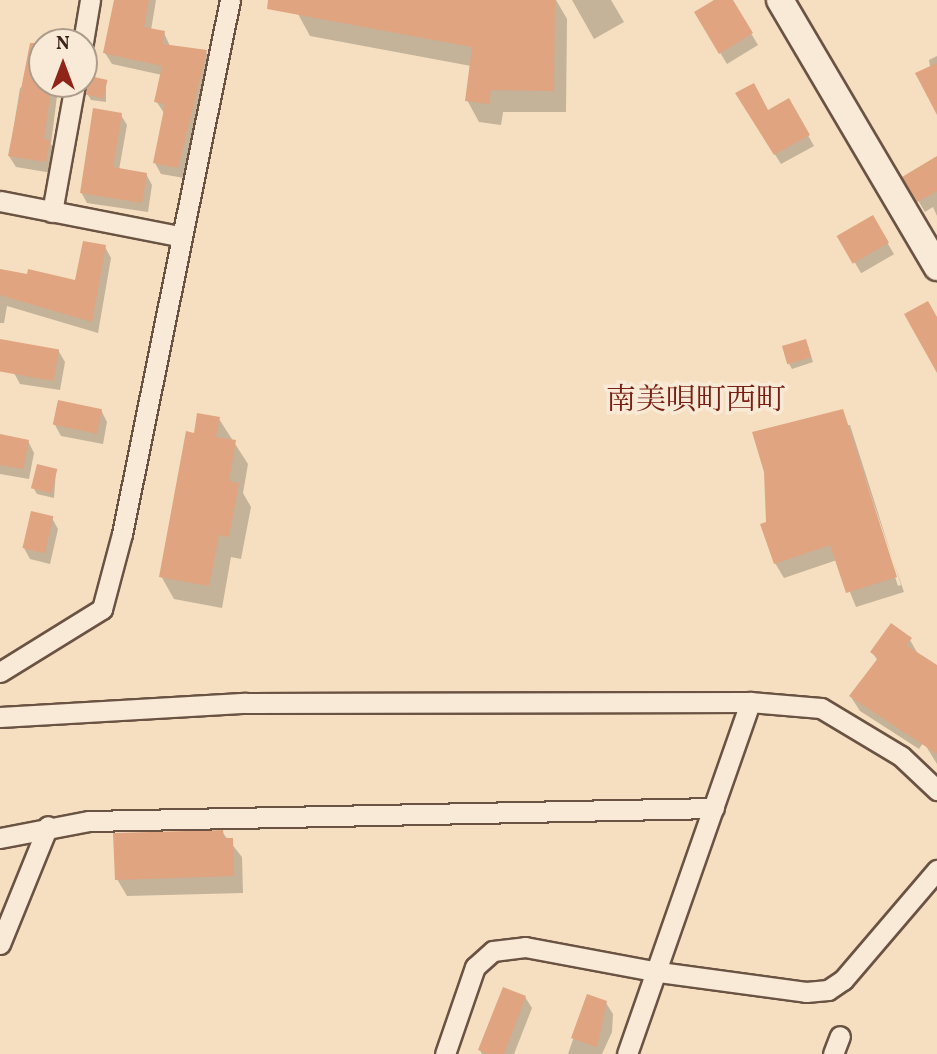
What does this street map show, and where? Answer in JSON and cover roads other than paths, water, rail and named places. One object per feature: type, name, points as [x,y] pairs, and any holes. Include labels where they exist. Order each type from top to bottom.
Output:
[{"type":"street","points":[[85,28],[90,0]]},
{"type":"street","points":[[0,672],[102,609],[122,534],[179,236],[230,0]]},
{"type":"street","points":[[780,0],[937,267]]},
{"type":"street","points":[[51,212],[72,98]]},
{"type":"street","points":[[0,201],[179,236]]},
{"type":"street","points":[[627,1054],[659,971],[750,702]]},
{"type":"street","points":[[0,717],[246,703],[750,702],[821,708],[901,756],[937,790]]},
{"type":"street","points":[[0,838],[48,826],[714,808]]},
{"type":"street","points":[[0,944],[48,826]]},
{"type":"street","points":[[445,1054],[475,967],[493,951],[525,947],[659,971],[806,992],[828,990],[843,980],[937,870]]},
{"type":"district","name":"南美唄町西町","points":[[696,401]]}]
